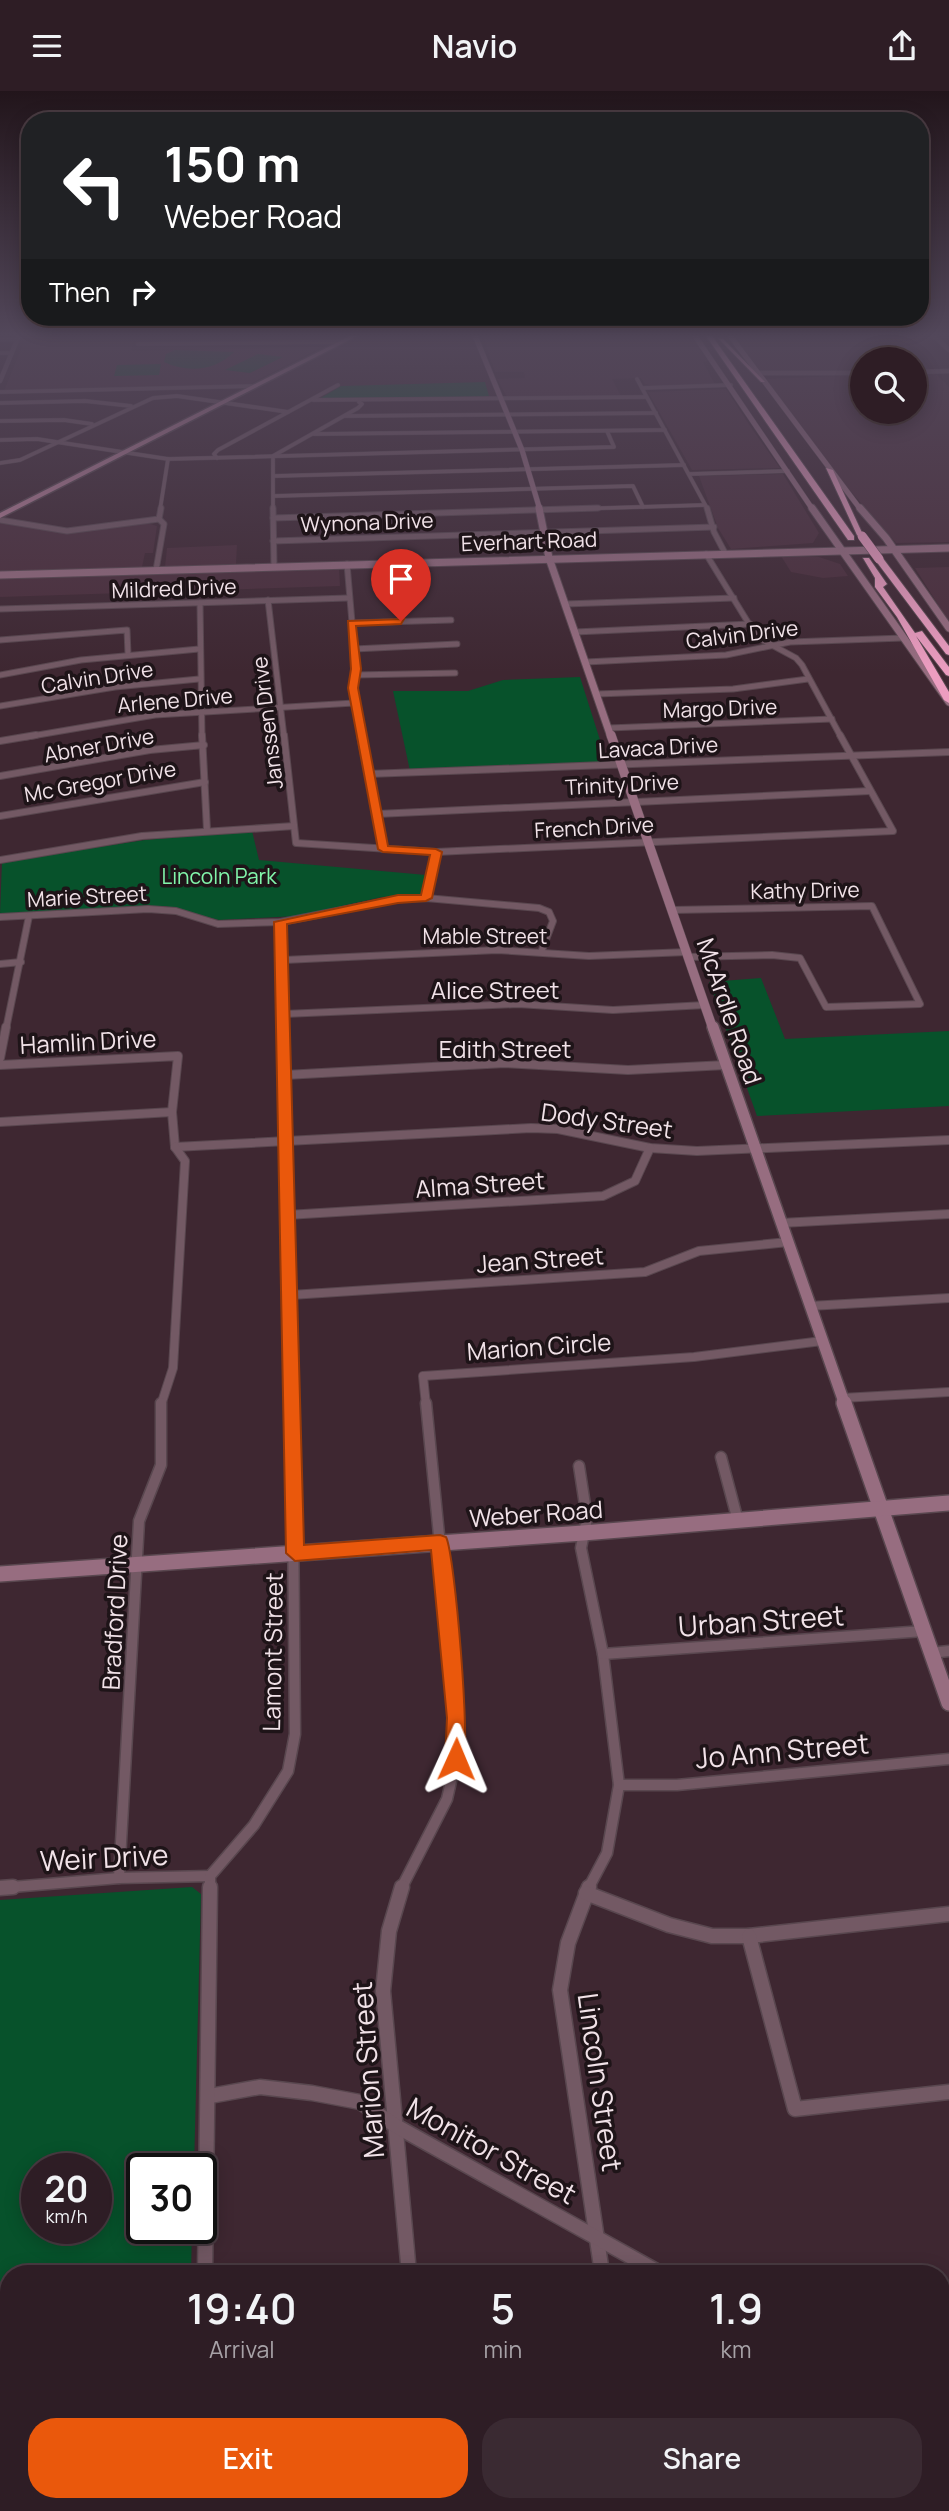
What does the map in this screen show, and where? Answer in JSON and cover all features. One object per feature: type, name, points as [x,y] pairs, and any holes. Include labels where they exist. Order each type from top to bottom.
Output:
[{"type":"highway","points":[[776,446],[838,520]]},
{"type":"highway","points":[[786,446],[949,673]]},
{"type":"highway","points":[[798,446],[948,651]]},
{"type":"highway","points":[[829,470],[862,535]]},
{"type":"highway","points":[[879,578],[880,587],[901,617],[949,701]]},
{"type":"main road","points":[[0,518],[138,446]]},
{"type":"main road","name":"McArdle Road","points":[[520,446],[540,510],[549,558],[949,1703]]},
{"type":"main road","points":[[771,446],[839,548],[949,701]]},
{"type":"main road","points":[[811,446],[886,538],[949,628]]},
{"type":"main road","points":[[828,532],[850,543],[886,538]]},
{"type":"main road","points":[[806,550],[817,547],[828,532]]},
{"type":"main road","name":"Everhart Road","points":[[0,575],[949,546]]},
{"type":"main road","points":[[806,550],[849,561]]},
{"type":"main road","points":[[849,561],[857,555],[887,555],[915,582]]},
{"type":"main road","name":"Weber Road","points":[[0,1574],[583,1533],[949,1503]]},
{"type":"street","points":[[0,463],[19,460],[50,446]]},
{"type":"street","points":[[82,446],[168,459],[614,446]]},
{"type":"street","points":[[217,458],[214,454],[226,446]]},
{"type":"street","points":[[273,456],[292,446]]},
{"type":"street","points":[[674,446],[705,505],[725,553]]},
{"type":"street","points":[[273,456],[274,566]]},
{"type":"street","points":[[159,519],[168,459]]},
{"type":"street","points":[[274,476],[684,465]]},
{"type":"street","points":[[690,474],[788,471]]},
{"type":"street","points":[[274,496],[632,486],[643,507]]},
{"type":"street","points":[[273,518],[705,505]]},
{"type":"street","points":[[0,518],[67,531],[159,519]]},
{"type":"street","points":[[156,570],[164,524],[159,519]]},
{"type":"street","name":"Wynona Drive","points":[[273,541],[714,527]]},
{"type":"street","points":[[705,554],[721,584],[734,598],[758,637],[796,658],[870,791]]},
{"type":"street","points":[[347,564],[354,649],[354,703],[383,849]]},
{"type":"street","name":"Mildred Drive","points":[[0,609],[348,598]]},
{"type":"street","points":[[565,604],[734,598]]},
{"type":"street","name":"Janssen Drive","points":[[268,600],[296,843]]},
{"type":"street","points":[[200,603],[200,679],[207,830]]},
{"type":"street","points":[[351,623],[451,620]]},
{"type":"street","points":[[575,632],[750,624]]},
{"type":"street","points":[[0,640],[127,630],[128,654]]},
{"type":"street","name":"Calvin Drive","points":[[586,662],[716,656],[790,642],[903,638]]},
{"type":"street","points":[[354,649],[457,644]]},
{"type":"street","points":[[0,675],[128,654],[200,649]]},
{"type":"street","points":[[355,675],[455,673]]},
{"type":"street","name":"Calvin Drive","points":[[0,706],[115,687],[200,679]]},
{"type":"street","points":[[597,694],[733,689],[808,679]]},
{"type":"street","name":"Arlene Drive","points":[[0,741],[144,716],[354,703]]},
{"type":"street","name":"Margo Drive","points":[[609,728],[832,719]]},
{"type":"street","name":"Abner Drive","points":[[0,776],[150,750],[204,745]]},
{"type":"street","name":"Lavaca Drive","points":[[368,774],[949,752]]},
{"type":"street","name":"Mc Gregor Drive","points":[[0,816],[61,809],[175,785],[205,782]]},
{"type":"street","name":"Trinity Drive","points":[[377,814],[870,791]]},
{"type":"street","name":"French Drive","points":[[296,843],[436,852],[893,831],[870,791]]},
{"type":"street","points":[[0,860],[142,837],[207,830],[295,826]]},
{"type":"street","points":[[426,898],[436,852]]},
{"type":"street","name":"Marie Street","points":[[0,917],[148,909],[176,911],[218,924],[281,922],[398,899],[426,898],[539,908],[549,912],[553,921],[542,950]]},
{"type":"street","name":"Kathy Drive","points":[[672,910],[872,906],[920,1004]]},
{"type":"street","points":[[0,1058],[29,916]]},
{"type":"street","name":"Lamont Street","points":[[210,1876],[254,1825],[288,1771],[295,1734],[291,1295],[281,922]]},
{"type":"street","name":"Mable Street","points":[[284,960],[542,950],[589,956],[772,955],[800,958],[826,1007],[920,1004]]},
{"type":"street","points":[[0,964],[21,963]]},
{"type":"street","name":"Alice Street","points":[[285,1014],[517,1004],[613,1010],[705,1005]]},
{"type":"street","points":[[0,1014],[10,1013]]},
{"type":"street","name":"Hamlin Drive","points":[[0,1065],[178,1056]]},
{"type":"street","name":"Bradford Drive","points":[[120,1878],[139,1521],[160,1465],[159,1409],[173,1367],[185,1161],[175,1147],[173,1112],[178,1056]]},
{"type":"street","name":"Edith Street","points":[[285,1075],[505,1063],[628,1070],[726,1065]]},
{"type":"street","points":[[0,1122],[173,1112]]},
{"type":"street","name":"Dody Street","points":[[175,1147],[544,1128],[650,1148],[707,1151],[949,1140]]},
{"type":"street","name":"Alma Street","points":[[287,1215],[603,1196],[623,1190],[638,1181],[650,1148]]},
{"type":"street","points":[[782,1223],[949,1214]]},
{"type":"street","name":"Jean Street","points":[[291,1295],[645,1272],[710,1249],[788,1243]]},
{"type":"street","points":[[810,1306],[949,1298]]},
{"type":"street","name":"Marion Circle","points":[[440,1542],[423,1376],[694,1357],[822,1341]]},
{"type":"street","points":[[842,1398],[949,1392]]},
{"type":"street","points":[[721,1457],[738,1521]]},
{"type":"street","name":"Lincoln Street","points":[[579,1467],[587,1518],[581,1548],[603,1654],[619,1785],[607,1853],[586,1893],[568,1943],[560,1990],[601,2265]]},
{"type":"street","name":"Marion Street","points":[[408,2265],[383,1991],[390,1931],[400,1892],[447,1799],[456,1759],[457,1718],[440,1542]]},
{"type":"street","name":"Urban Street","points":[[603,1654],[924,1631]]},
{"type":"street","points":[[931,1653],[949,1651]]},
{"type":"street","name":"Jo Ann Street","points":[[619,1785],[677,1785],[949,1759]]},
{"type":"street","points":[[205,2265],[210,2096],[210,1876]]},
{"type":"street","name":"Weir Drive","points":[[0,1888],[120,1878],[210,1876]]},
{"type":"street","points":[[586,1893],[669,1925],[712,1936],[749,1936],[949,1914]]},
{"type":"street","points":[[749,1936],[795,2109],[949,2092]]},
{"type":"street","name":"Monitor Street","points":[[210,2096],[260,2087],[360,2102],[396,2126],[646,2265]]},
{"type":"shaded area","points":[[678,446],[764,446],[780,468],[692,470]]},
{"type":"shaded area","points":[[816,446],[949,446],[949,542],[896,543],[846,486]]},
{"type":"shaded area","points":[[783,474],[819,533],[813,543],[731,549],[718,528],[699,476]]},
{"type":"shaded area","points":[[0,523],[69,533],[147,523],[157,526],[153,553],[145,553],[142,567],[0,572]]},
{"type":"shaded area","points":[[237,545],[236,564],[165,567],[167,548]]},
{"type":"shaded area","points":[[781,556],[819,557],[840,564],[848,576],[823,578],[791,572]]},
{"type":"shaded area","points":[[949,567],[949,622],[915,568]]},
{"type":"shaded area","points":[[339,568],[340,586],[0,597],[0,578]]},
{"type":"green space","points":[[580,677],[607,762],[410,771],[393,691],[468,691],[503,680]]},
{"type":"green space","name":"Lincoln Park","points":[[252,831],[259,860],[426,875],[421,895],[382,897],[296,916],[219,920],[165,906],[0,914],[2,862],[145,840]]},
{"type":"green space","points":[[761,978],[785,1039],[949,1031],[949,1106],[757,1116],[709,982]]},
{"type":"green space","points":[[192,1887],[201,1894],[194,2153],[126,2153],[126,2244],[192,2244],[191,2265],[0,2265],[0,1900]]},
{"type":"route","points":[[401,621],[351,623],[356,669],[354,703],[383,849],[436,852],[426,898],[398,899],[281,922],[284,960],[295,1553],[440,1542],[457,1718],[456,1759]]}]
